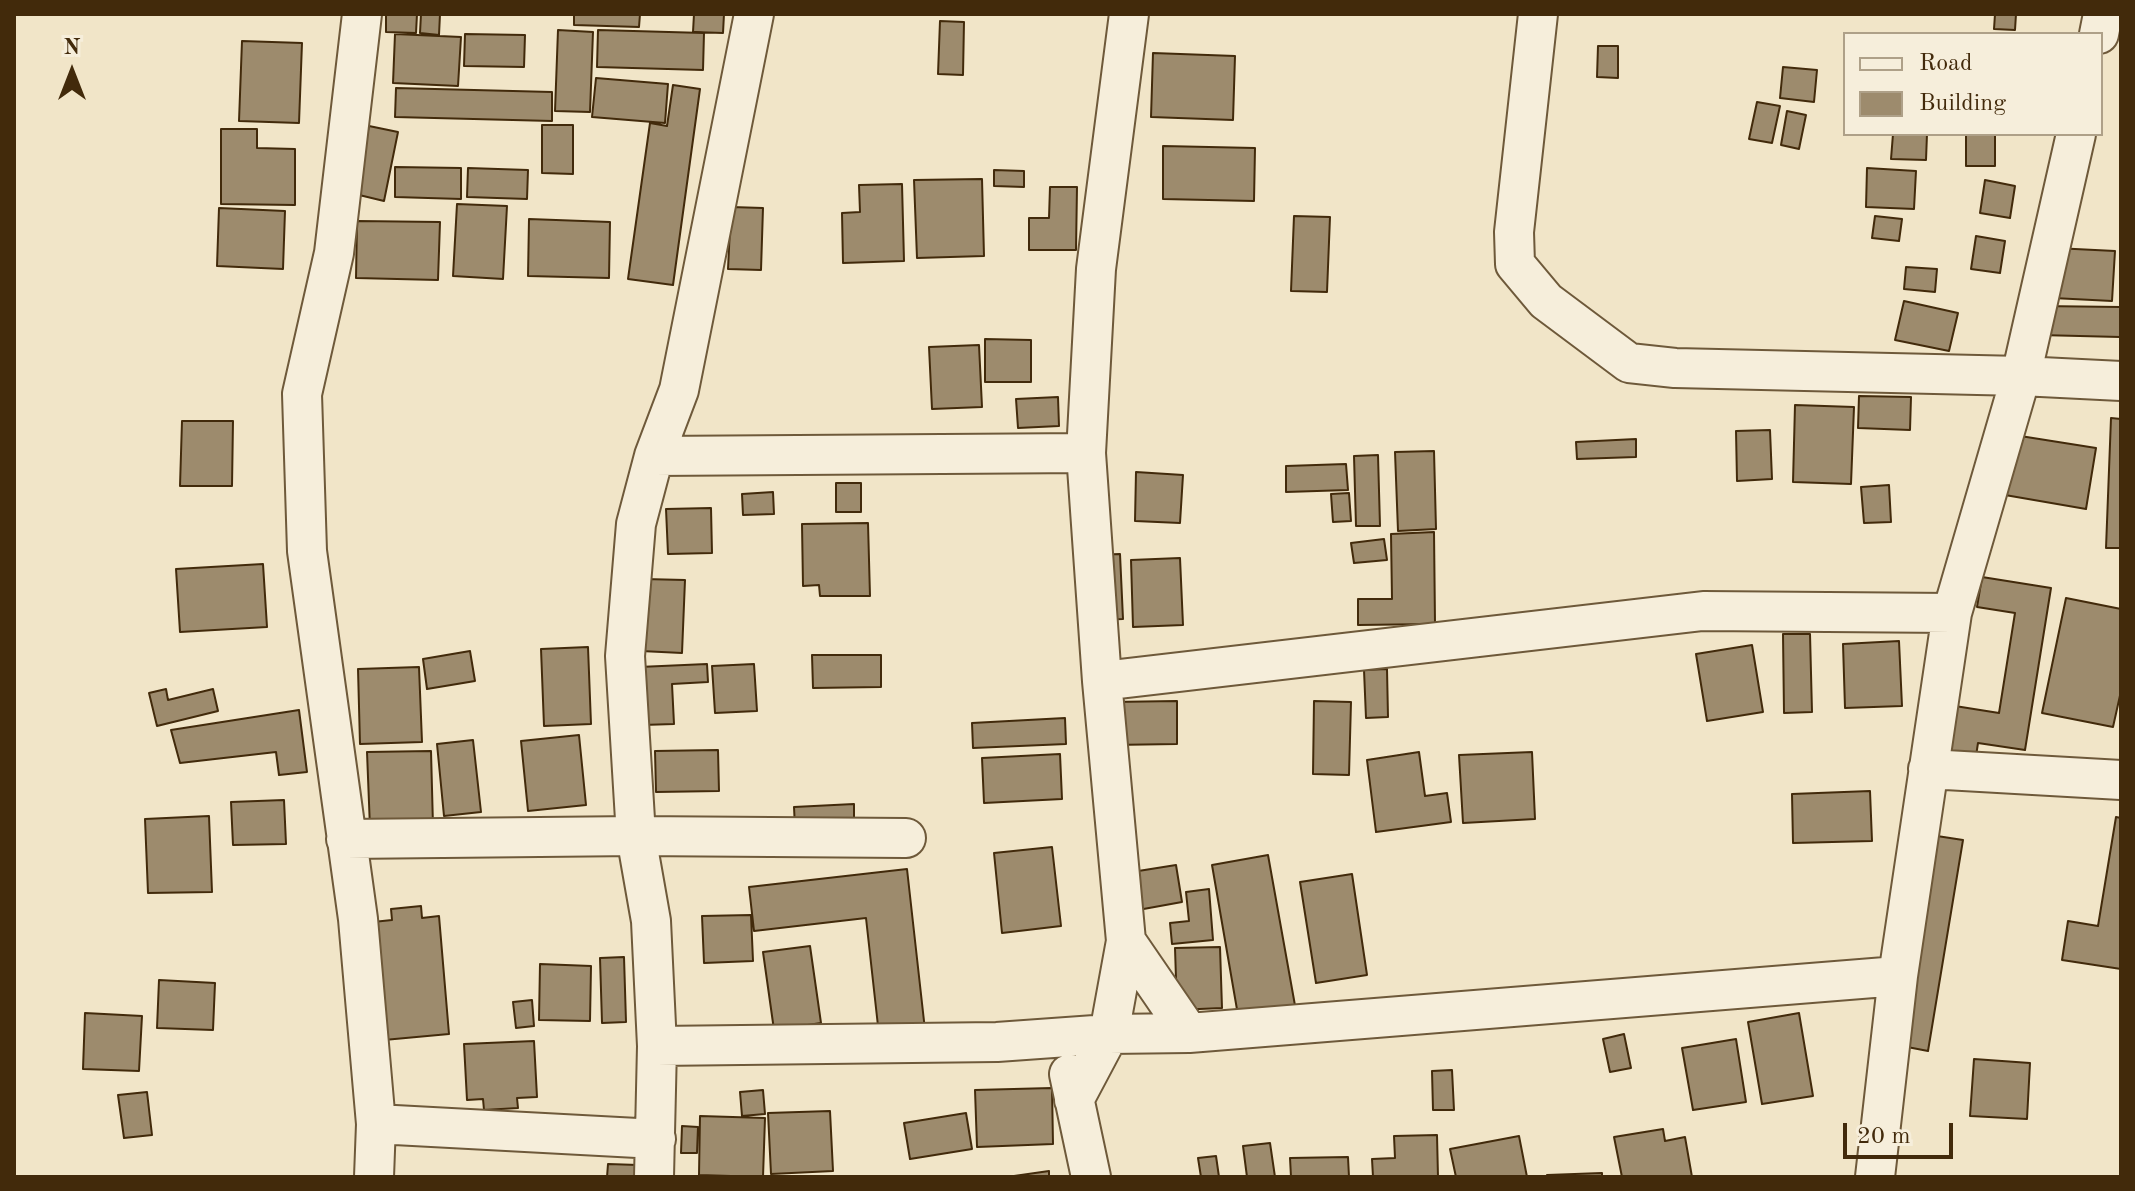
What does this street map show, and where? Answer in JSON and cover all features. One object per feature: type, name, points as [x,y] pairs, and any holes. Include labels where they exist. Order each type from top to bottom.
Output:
[{"type":"street","points":[[362,14],[334,253],[302,394],[307,551],[358,919],[376,1124],[374,1177]]},
{"type":"street","points":[[654,1177],[657,1046],[651,921],[636,836],[625,656],[636,524],[654,456],[679,390],[754,14]]},
{"type":"street","points":[[1074,1100],[1109,1034],[1126,941],[1102,681],[1086,453],[1096,269],[1129,14]]},
{"type":"street","points":[[1538,14],[1514,232],[1515,264],[1546,301],[1629,363],[1675,368],[2121,381]]},
{"type":"street","points":[[1875,1177],[1898,976],[1952,613],[2021,376],[2076,136]]},
{"type":"street","points":[[654,456],[1086,453]]},
{"type":"street","points":[[1102,681],[1703,611],[1952,613]]},
{"type":"street","points":[[1928,769],[2121,780]]},
{"type":"street","points":[[346,839],[636,836],[906,838]]},
{"type":"street","points":[[1126,941],[1189,1033]]},
{"type":"street","points":[[657,1046],[997,1042],[1109,1034],[1189,1033],[1898,976]]},
{"type":"street","points":[[1061,1039],[1091,1177]]},
{"type":"street","points":[[376,1124],[656,1139]]},
{"type":"building","points":[[386,14],[417,14],[416,33],[386,32]]},
{"type":"building","points":[[421,14],[440,14],[439,35],[420,33]]},
{"type":"building","points":[[574,14],[640,14],[639,27],[574,25]]},
{"type":"building","points":[[694,14],[724,14],[723,33],[693,32]]},
{"type":"building","points":[[1995,14],[2016,14],[2015,30],[1994,29]]},
{"type":"building","points":[[940,21],[964,22],[963,75],[938,74]]},
{"type":"building","points":[[558,30],[593,32],[590,112],[555,111]]},
{"type":"building","points":[[598,30],[704,33],[703,70],[597,67]]},
{"type":"building","points":[[395,34],[461,37],[458,86],[393,83]]},
{"type":"building","points":[[465,34],[525,35],[524,67],[464,66]]},
{"type":"building","points":[[242,41],[302,43],[299,123],[239,121]]},
{"type":"building","points":[[1598,46],[1618,46],[1618,78],[1597,77]]},
{"type":"building","points":[[1153,53],[1235,56],[1233,120],[1151,117]]},
{"type":"building","points":[[1783,67],[1817,70],[1814,102],[1780,98]]},
{"type":"building","points":[[596,78],[668,84],[665,123],[592,117]]},
{"type":"building","points":[[673,85],[700,89],[673,285],[628,279],[650,123],[667,126]]},
{"type":"building","points":[[396,88],[552,92],[552,121],[395,117]]},
{"type":"building","points":[[1757,102],[1780,106],[1772,143],[1749,139]]},
{"type":"building","points":[[1787,111],[1806,115],[1799,149],[1781,145]]},
{"type":"building","points":[[542,125],[573,125],[573,174],[542,173]]},
{"type":"building","points":[[369,126],[398,132],[384,201],[355,194]]},
{"type":"building","points":[[221,129],[257,129],[257,148],[295,149],[295,205],[221,204]]},
{"type":"building","points":[[1893,136],[1927,136],[1926,160],[1891,159]]},
{"type":"building","points":[[1966,136],[1995,136],[1995,166],[1966,166]]},
{"type":"building","points":[[1163,146],[1255,148],[1254,201],[1163,199]]},
{"type":"building","points":[[395,167],[461,168],[461,199],[395,197]]},
{"type":"building","points":[[468,168],[528,170],[527,199],[467,197]]},
{"type":"building","points":[[1867,168],[1916,171],[1914,209],[1866,207]]},
{"type":"building","points":[[994,170],[1024,171],[1024,187],[994,186]]},
{"type":"building","points":[[982,179],[984,256],[917,258],[914,180]]},
{"type":"building","points":[[1985,180],[2015,186],[2010,218],[1980,213]]},
{"type":"building","points":[[902,184],[904,261],[843,263],[842,213],[860,212],[859,185]]},
{"type":"building","points":[[1050,187],[1077,187],[1076,250],[1029,250],[1029,218],[1049,218]]},
{"type":"building","points":[[457,204],[507,206],[503,279],[453,276]]},
{"type":"building","points":[[731,207],[763,208],[761,270],[728,269]]},
{"type":"building","points":[[219,208],[285,211],[283,269],[217,266]]},
{"type":"building","points":[[1294,216],[1330,217],[1327,292],[1291,291]]},
{"type":"building","points":[[1875,216],[1902,219],[1899,241],[1872,238]]},
{"type":"building","points":[[529,219],[610,222],[609,278],[528,276]]},
{"type":"building","points":[[357,221],[440,222],[438,280],[356,278]]},
{"type":"building","points":[[1976,236],[2005,241],[2000,273],[1971,269]]},
{"type":"building","points":[[2055,248],[2115,251],[2112,301],[2053,298]]},
{"type":"building","points":[[1906,267],[1937,269],[1935,292],[1904,289]]},
{"type":"building","points":[[1904,301],[1958,313],[1949,351],[1895,340]]},
{"type":"building","points":[[2040,306],[2120,307],[2120,337],[2039,335]]},
{"type":"building","points":[[985,339],[1031,340],[1031,382],[985,382]]},
{"type":"building","points":[[979,345],[982,407],[932,409],[929,347]]},
{"type":"building","points":[[1859,396],[1911,397],[1910,430],[1858,428]]},
{"type":"building","points":[[1058,397],[1059,426],[1018,428],[1016,399]]},
{"type":"building","points":[[1795,405],[1854,407],[1851,484],[1793,482]]},
{"type":"building","points":[[2111,418],[2121,419],[2121,548],[2106,548]]},
{"type":"building","points":[[182,421],[233,421],[232,486],[180,486]]},
{"type":"building","points":[[1770,430],[1772,479],[1737,481],[1736,431]]},
{"type":"building","points":[[2014,435],[2096,448],[2086,509],[2005,495]]},
{"type":"building","points":[[1636,439],[1636,457],[1577,459],[1576,442]]},
{"type":"building","points":[[1434,451],[1436,529],[1398,531],[1395,452]]},
{"type":"building","points":[[1378,455],[1380,526],[1356,526],[1354,456]]},
{"type":"building","points":[[1346,464],[1348,490],[1286,492],[1286,466]]},
{"type":"building","points":[[1136,472],[1183,475],[1180,523],[1135,521]]},
{"type":"building","points":[[836,483],[861,483],[861,512],[836,512]]},
{"type":"building","points":[[1889,485],[1891,522],[1864,523],[1861,487]]},
{"type":"building","points":[[773,492],[774,514],[743,515],[742,494]]},
{"type":"building","points":[[1349,493],[1351,521],[1333,522],[1331,494]]},
{"type":"building","points":[[711,508],[712,553],[668,554],[666,509]]},
{"type":"building","points":[[868,523],[870,596],[820,596],[819,585],[803,586],[802,524]]},
{"type":"building","points":[[1434,532],[1435,624],[1358,625],[1358,599],[1392,599],[1391,534]]},
{"type":"building","points":[[1384,539],[1387,560],[1354,563],[1351,543]]},
{"type":"building","points":[[1120,554],[1123,619],[1095,620],[1092,555]]},
{"type":"building","points":[[1180,558],[1183,625],[1133,627],[1131,560]]},
{"type":"building","points":[[263,564],[267,627],[180,632],[176,569]]},
{"type":"building","points":[[1982,577],[2051,588],[2025,750],[1978,743],[1976,756],[1947,751],[1955,706],[1999,713],[2015,613],[1977,607]]},
{"type":"building","points":[[644,579],[685,580],[682,653],[641,651]]},
{"type":"building","points":[[2066,598],[2121,609],[2121,691],[2113,727],[2042,713]]},
{"type":"building","points":[[1783,634],[1810,634],[1812,712],[1784,713]]},
{"type":"building","points":[[1899,641],[1902,706],[1845,708],[1843,644]]},
{"type":"building","points":[[1752,645],[1763,712],[1707,721],[1696,654]]},
{"type":"building","points":[[588,647],[591,724],[544,726],[541,649]]},
{"type":"building","points":[[470,651],[475,681],[427,689],[423,659]]},
{"type":"building","points":[[812,655],[881,655],[881,687],[813,688]]},
{"type":"building","points":[[707,664],[708,682],[672,684],[674,724],[642,725],[639,667]]},
{"type":"building","points":[[754,664],[757,711],[715,713],[712,666]]},
{"type":"building","points":[[419,667],[422,742],[360,744],[358,669]]},
{"type":"building","points":[[1387,669],[1388,717],[1366,718],[1364,670]]},
{"type":"building","points":[[166,689],[168,700],[213,689],[218,711],[157,726],[149,693]]},
{"type":"building","points":[[1177,701],[1177,744],[1111,745],[1111,702]]},
{"type":"building","points":[[1314,701],[1351,702],[1349,775],[1313,774]]},
{"type":"building","points":[[299,710],[307,772],[279,775],[276,752],[180,763],[171,730]]},
{"type":"building","points":[[1065,718],[1066,744],[973,748],[972,723]]},
{"type":"building","points":[[579,735],[586,805],[528,811],[521,741]]},
{"type":"building","points":[[473,740],[481,812],[444,816],[437,744]]},
{"type":"building","points":[[718,750],[719,791],[656,792],[655,751]]},
{"type":"building","points":[[431,751],[433,826],[370,828],[367,752]]},
{"type":"building","points":[[1419,752],[1425,796],[1447,793],[1451,822],[1376,832],[1367,760]]},
{"type":"building","points":[[1532,752],[1535,819],[1463,823],[1459,755]]},
{"type":"building","points":[[1060,754],[1062,799],[984,803],[982,758]]},
{"type":"building","points":[[1870,791],[1872,841],[1793,843],[1792,794]]},
{"type":"building","points":[[284,800],[286,844],[233,845],[231,802]]},
{"type":"building","points":[[854,804],[854,826],[795,828],[794,807]]},
{"type":"building","points":[[209,816],[212,892],[148,893],[145,819]]},
{"type":"building","points":[[2116,817],[2121,818],[2121,969],[2062,960],[2068,921],[2098,926]]},
{"type":"building","points":[[1937,836],[1963,840],[1928,1051],[1902,1046]]},
{"type":"building","points":[[1052,847],[1061,926],[1002,933],[994,853]]},
{"type":"building","points":[[1268,855],[1296,1011],[1239,1021],[1212,865]]},
{"type":"building","points":[[1176,865],[1182,902],[1138,910],[1132,872]]},
{"type":"building","points":[[907,869],[925,1030],[879,1035],[866,918],[754,931],[749,887]]},
{"type":"building","points":[[1352,874],[1367,975],[1316,983],[1300,882]]},
{"type":"building","points":[[1209,889],[1213,940],[1172,944],[1170,923],[1189,921],[1186,892]]},
{"type":"building","points":[[421,906],[422,918],[439,916],[449,1034],[384,1040],[373,922],[392,920],[391,909]]},
{"type":"building","points":[[751,915],[753,961],[704,963],[702,916]]},
{"type":"building","points":[[810,946],[821,1023],[774,1030],[763,952]]},
{"type":"building","points":[[1220,947],[1222,1008],[1177,1010],[1175,948]]},
{"type":"building","points":[[624,957],[626,1022],[602,1023],[600,958]]},
{"type":"building","points":[[540,964],[591,966],[590,1021],[539,1020]]},
{"type":"building","points":[[159,980],[215,983],[213,1030],[157,1028]]},
{"type":"building","points":[[532,1000],[534,1026],[516,1028],[513,1002]]},
{"type":"building","points":[[85,1013],[142,1016],[139,1071],[83,1069]]},
{"type":"building","points":[[1799,1013],[1813,1096],[1762,1104],[1748,1022]]},
{"type":"building","points":[[1624,1034],[1631,1068],[1610,1072],[1603,1039]]},
{"type":"building","points":[[1736,1039],[1746,1102],[1693,1110],[1682,1048]]},
{"type":"building","points":[[534,1041],[537,1097],[517,1098],[518,1108],[484,1110],[483,1099],[467,1100],[464,1044]]},
{"type":"building","points":[[1974,1059],[2030,1063],[2027,1119],[1970,1116]]},
{"type":"building","points":[[1452,1070],[1454,1110],[1433,1110],[1432,1071]]},
{"type":"building","points":[[1052,1088],[1053,1144],[977,1147],[975,1090]]},
{"type":"building","points":[[763,1090],[765,1114],[742,1116],[740,1092]]},
{"type":"building","points":[[147,1092],[152,1135],[124,1138],[118,1095]]},
{"type":"building","points":[[830,1111],[833,1171],[771,1174],[768,1113]]},
{"type":"building","points":[[966,1113],[972,1149],[910,1159],[904,1123]]},
{"type":"building","points":[[700,1116],[765,1118],[763,1177],[699,1175]]},
{"type":"building","points":[[682,1126],[698,1127],[697,1153],[681,1153]]},
{"type":"building","points":[[1663,1129],[1665,1141],[1685,1137],[1692,1177],[1622,1177],[1614,1137]]},
{"type":"building","points":[[1437,1135],[1438,1177],[1373,1177],[1372,1159],[1395,1158],[1394,1136]]},
{"type":"building","points":[[1519,1136],[1527,1177],[1456,1177],[1450,1149]]},
{"type":"building","points":[[1270,1143],[1275,1177],[1247,1177],[1243,1146]]},
{"type":"building","points":[[1216,1156],[1219,1177],[1201,1177],[1198,1158]]},
{"type":"building","points":[[1348,1157],[1349,1177],[1291,1177],[1290,1158]]},
{"type":"building","points":[[608,1164],[638,1165],[637,1177],[607,1177]]},
{"type":"building","points":[[1049,1171],[1049,1177],[1007,1177]]},
{"type":"building","points":[[1602,1173],[1602,1177],[1547,1177],[1547,1175]]}]
